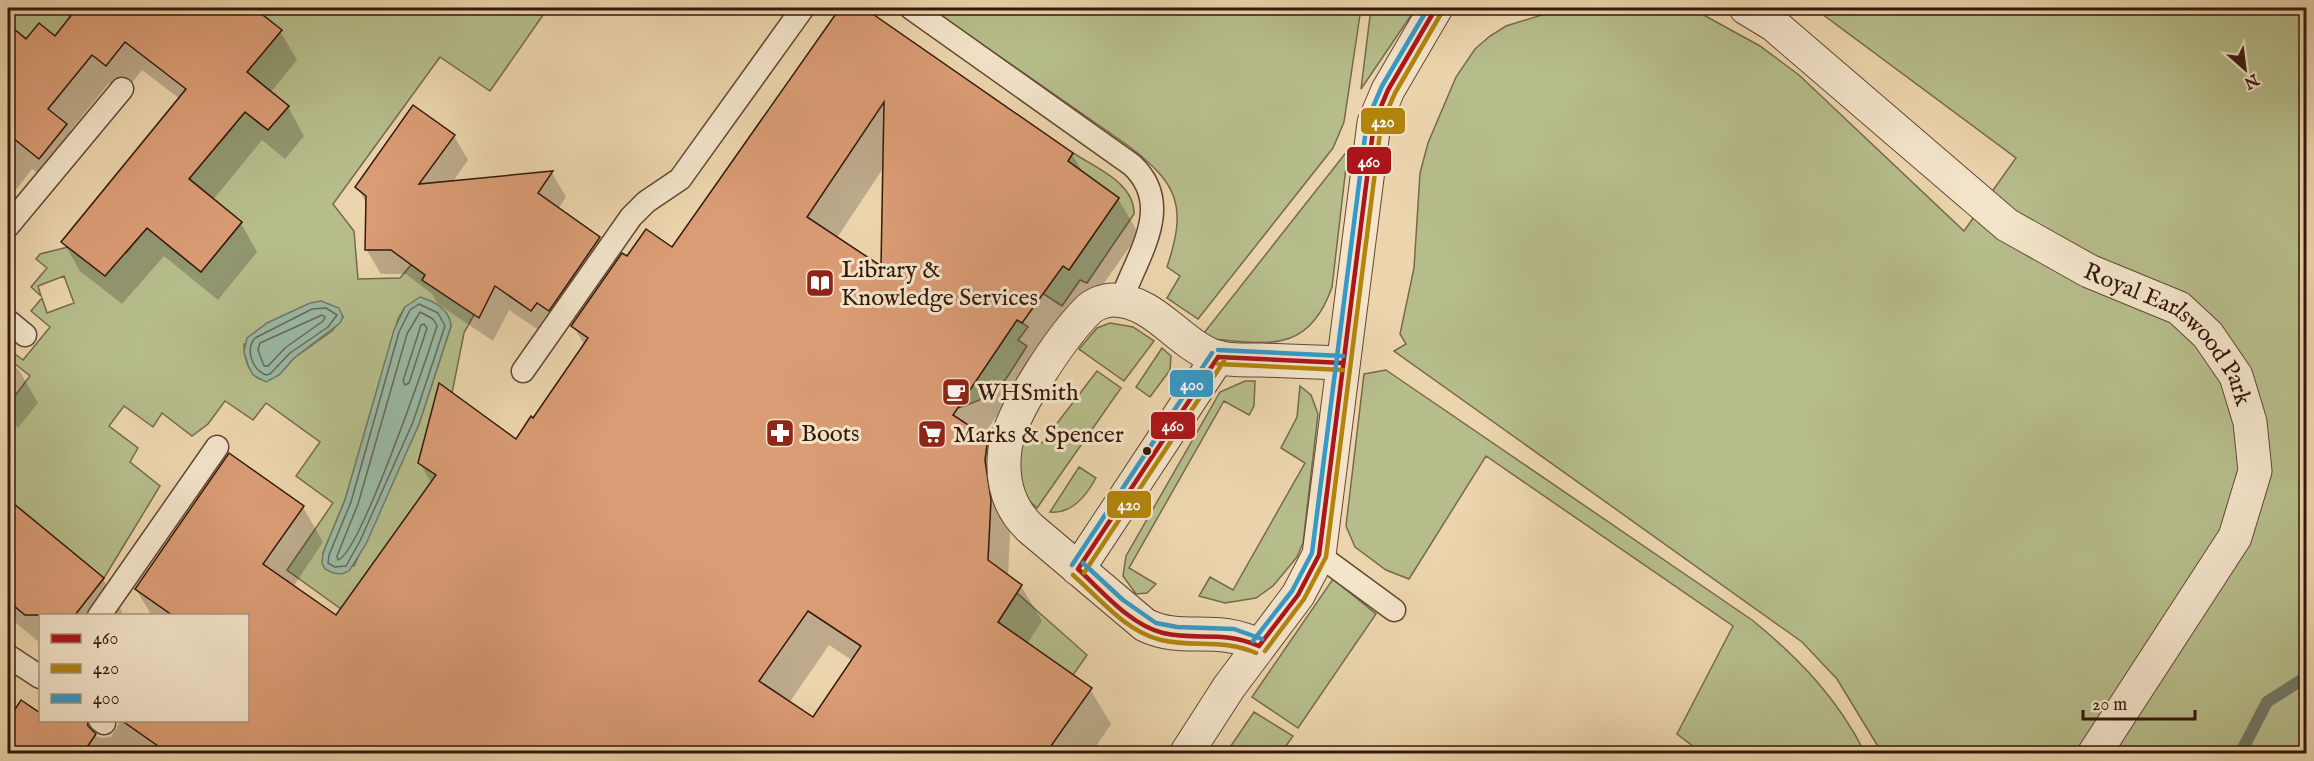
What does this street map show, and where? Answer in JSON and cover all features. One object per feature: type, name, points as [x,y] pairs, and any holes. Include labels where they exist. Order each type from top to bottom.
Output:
[{"type":"street","points":[[1186,753],[1258,646],[1298,596],[1312,573],[1319,555],[1374,123],[1382,102],[1436,8]]},
{"type":"street","points":[[1404,62],[1449,8]]},
{"type":"street","name":"Royal Earlswood Park","points":[[1723,8],[1774,25]]},
{"type":"street","name":"Royal Earlswood Park","points":[[1746,8],[1774,25],[2007,225],[2089,271],[2179,308],[2208,335],[2236,376],[2250,422],[2255,471],[2235,537],[2094,753]]},
{"type":"street","points":[[1258,646],[1236,635],[1156,630],[1135,617],[1016,513],[1006,488],[1005,451],[1012,423],[1062,342],[1094,305],[1112,300],[1151,314],[1218,357],[1343,363]]},
{"type":"street","points":[[1078,569],[1218,357]]},
{"type":"lane","points":[[524,370],[631,217],[646,202],[680,179],[804,8]]},
{"type":"lane","points":[[910,8],[1132,165],[1144,177],[1153,200],[1152,223],[1120,301]]},
{"type":"lane","points":[[8,226],[122,89]]},
{"type":"lane","points":[[100,614],[217,447]]},
{"type":"lane","points":[[1319,555],[1394,610]]},
{"type":"lane","points":[[8,656],[39,676]]},
{"type":"green space","points":[[8,8],[77,8],[55,36],[39,24],[27,39],[8,24]]},
{"type":"green space","points":[[254,8],[548,8],[490,91],[440,57],[333,204],[354,231],[358,279],[400,278],[411,265],[482,300],[464,333],[439,458],[445,463],[341,609],[287,570],[333,503],[296,476],[320,442],[266,403],[253,420],[225,401],[208,424],[192,436],[162,413],[153,427],[124,406],[109,426],[138,448],[130,462],[160,486],[104,578],[8,499],[8,405],[30,376],[10,360],[15,354],[23,360],[50,327],[31,311],[42,298],[47,313],[74,303],[64,276],[38,286],[41,296],[31,287],[47,268],[36,259],[40,254],[68,247],[126,253],[147,228],[201,272],[242,222],[185,175],[222,140],[245,112],[268,130],[289,106],[247,72],[281,30]],"holes":[[[428,300],[447,314],[451,326],[419,424],[354,566],[323,553],[345,500],[398,319],[405,307]],[[343,317],[332,331],[294,358],[279,375],[259,379],[249,368],[244,344]]]},
{"type":"green space","points":[[930,8],[1361,8],[1344,122],[1333,148],[1198,319],[1167,298],[1180,276],[1167,267],[1177,228],[1177,213],[1169,186],[1159,173],[1130,147]]},
{"type":"green space","points":[[1371,8],[1416,8],[1361,89]]},
{"type":"green space","points":[[1564,8],[1691,8],[1760,46],[1799,75],[1964,231],[2016,158],[1814,8],[2306,8],[2306,753],[1882,753],[1837,679],[1802,642],[1394,351],[1406,344],[1400,334],[1414,268],[1420,173],[1428,143],[1456,77],[1475,49],[1490,36],[1506,26]]},
{"type":"green space","points":[[1348,150],[1332,287],[1322,310],[1309,326],[1295,336],[1280,341],[1262,343],[1200,338]]},
{"type":"green space","points":[[1073,153],[1121,185],[1133,203],[1134,214],[1087,283],[1080,280],[1062,306],[1019,278],[1017,235],[1069,270],[1119,198],[1068,161]]},
{"type":"green space","points":[[998,306],[1028,327],[1018,340],[1027,346],[1000,386],[984,398],[958,408]]},
{"type":"green space","points":[[1110,323],[1133,327],[1154,341],[1124,381],[1079,349],[1097,328]]},
{"type":"green space","points":[[1162,348],[1171,356],[1170,370],[1150,397],[1136,387]]},
{"type":"green space","points":[[1386,370],[1752,620],[1786,649],[1816,680],[1843,715],[1865,753],[1702,753],[1677,734],[1733,626],[1486,456],[1409,579],[1386,570],[1355,547],[1346,526],[1364,374]]},
{"type":"green space","points":[[1097,371],[1121,388],[1037,508],[1018,490],[1021,429],[1042,443]]},
{"type":"green space","points":[[1245,381],[1255,381],[1254,406],[1249,415],[1224,401],[1129,568],[1156,584],[1147,593],[1136,594],[1123,576],[1126,556],[1220,392]]},
{"type":"green space","points":[[1300,386],[1311,395],[1318,414],[1303,543],[1297,557],[1273,586],[1256,598],[1225,603],[1199,596],[1210,577],[1233,590],[1305,463],[1281,448],[1297,417]]},
{"type":"green space","points":[[1079,467],[1096,478],[1092,485],[1072,507],[1050,512]]},
{"type":"green space","points":[[1333,579],[1376,614],[1298,728],[1252,697]]},
{"type":"green space","points":[[1017,593],[1087,655],[1073,675],[998,622]]},
{"type":"green space","points":[[1254,712],[1293,736],[1281,753],[1226,753]]},
{"type":"water","points":[[420,297],[440,307],[448,315],[451,326],[419,424],[366,544],[349,571],[342,574],[333,573],[325,569],[322,563],[323,553],[345,500],[394,330],[405,307]]},
{"type":"water","points":[[321,301],[339,308],[343,317],[340,323],[294,358],[279,375],[266,382],[253,375],[244,352],[247,338],[267,323],[310,303]]},
{"type":"building","points":[[77,8],[254,8],[282,30],[247,72],[289,106],[268,130],[245,112],[189,179],[242,222],[201,272],[147,228],[105,276],[61,242],[186,89],[125,42],[106,66],[92,55],[48,109],[67,124],[39,159],[8,134],[8,24],[26,39],[39,23],[55,36]]},
{"type":"building","points":[[840,8],[864,8],[1073,153],[1068,161],[1119,198],[1069,270],[1063,266],[1022,323],[1017,320],[953,415],[988,438],[985,460],[991,500],[988,560],[1022,585],[998,622],[1092,688],[1046,753],[168,753],[124,722],[249,722],[249,614],[171,614],[135,589],[229,453],[304,506],[263,564],[336,615],[436,475],[418,463],[439,383],[516,439],[588,338],[571,326],[622,253],[627,256],[646,229],[672,247]],"holes":[[[884,102],[881,266],[807,217]],[[808,611],[861,646],[813,717],[759,681]]]},
{"type":"building","points":[[413,105],[455,135],[419,184],[553,171],[538,193],[600,237],[549,311],[537,303],[531,311],[495,286],[479,318],[422,280],[425,275],[391,250],[365,250],[366,196],[355,187]]},
{"type":"building","points":[[8,499],[104,578],[76,614],[25,615],[8,601]]},
{"type":"building","points":[[21,700],[39,712],[39,722],[87,722],[88,726],[96,734],[83,753],[8,753],[8,720]]},
{"type":"waterway","points":[[2240,754],[2267,702],[2306,677]]},
{"type":"transit line","name":"400","points":[[1253,641],[1292,591],[1312,553],[1367,121],[1382,86],[1428,8]]},
{"type":"transit line","name":"460","points":[[1259,646],[1298,595],[1319,555],[1374,123],[1388,90],[1436,8]]},
{"type":"transit line","name":"420","points":[[1265,651],[1304,599],[1326,557],[1381,125],[1395,93],[1442,12]]},
{"type":"transit line","name":"400","points":[[1218,350],[1343,356]]},
{"type":"transit line","name":"400","points":[[1072,565],[1212,353]]},
{"type":"transit line","name":"460","points":[[1218,357],[1343,363]]},
{"type":"transit line","name":"460","points":[[1078,569],[1218,357]]},
{"type":"transit line","name":"420","points":[[1084,573],[1224,361]]},
{"type":"transit line","name":"420","points":[[1218,364],[1343,370]]},
{"type":"transit line","name":"400","points":[[1083,563],[1123,600],[1156,623],[1177,627],[1234,629],[1262,639]]},
{"type":"transit line","name":"460","points":[[1078,569],[1117,606],[1151,629],[1176,635],[1233,638],[1259,646]]},
{"type":"transit line","name":"420","points":[[1073,575],[1124,622],[1148,636],[1173,642],[1220,644],[1244,648],[1256,653]]},
{"type":"place","name":"Library & Knowledge Services","points":[[820,283]]},
{"type":"place","name":"WHSmith","points":[[956,392]]},
{"type":"place","name":"Boots","points":[[780,433]]},
{"type":"place","name":"Marks & Spencer","points":[[932,434]]}]
